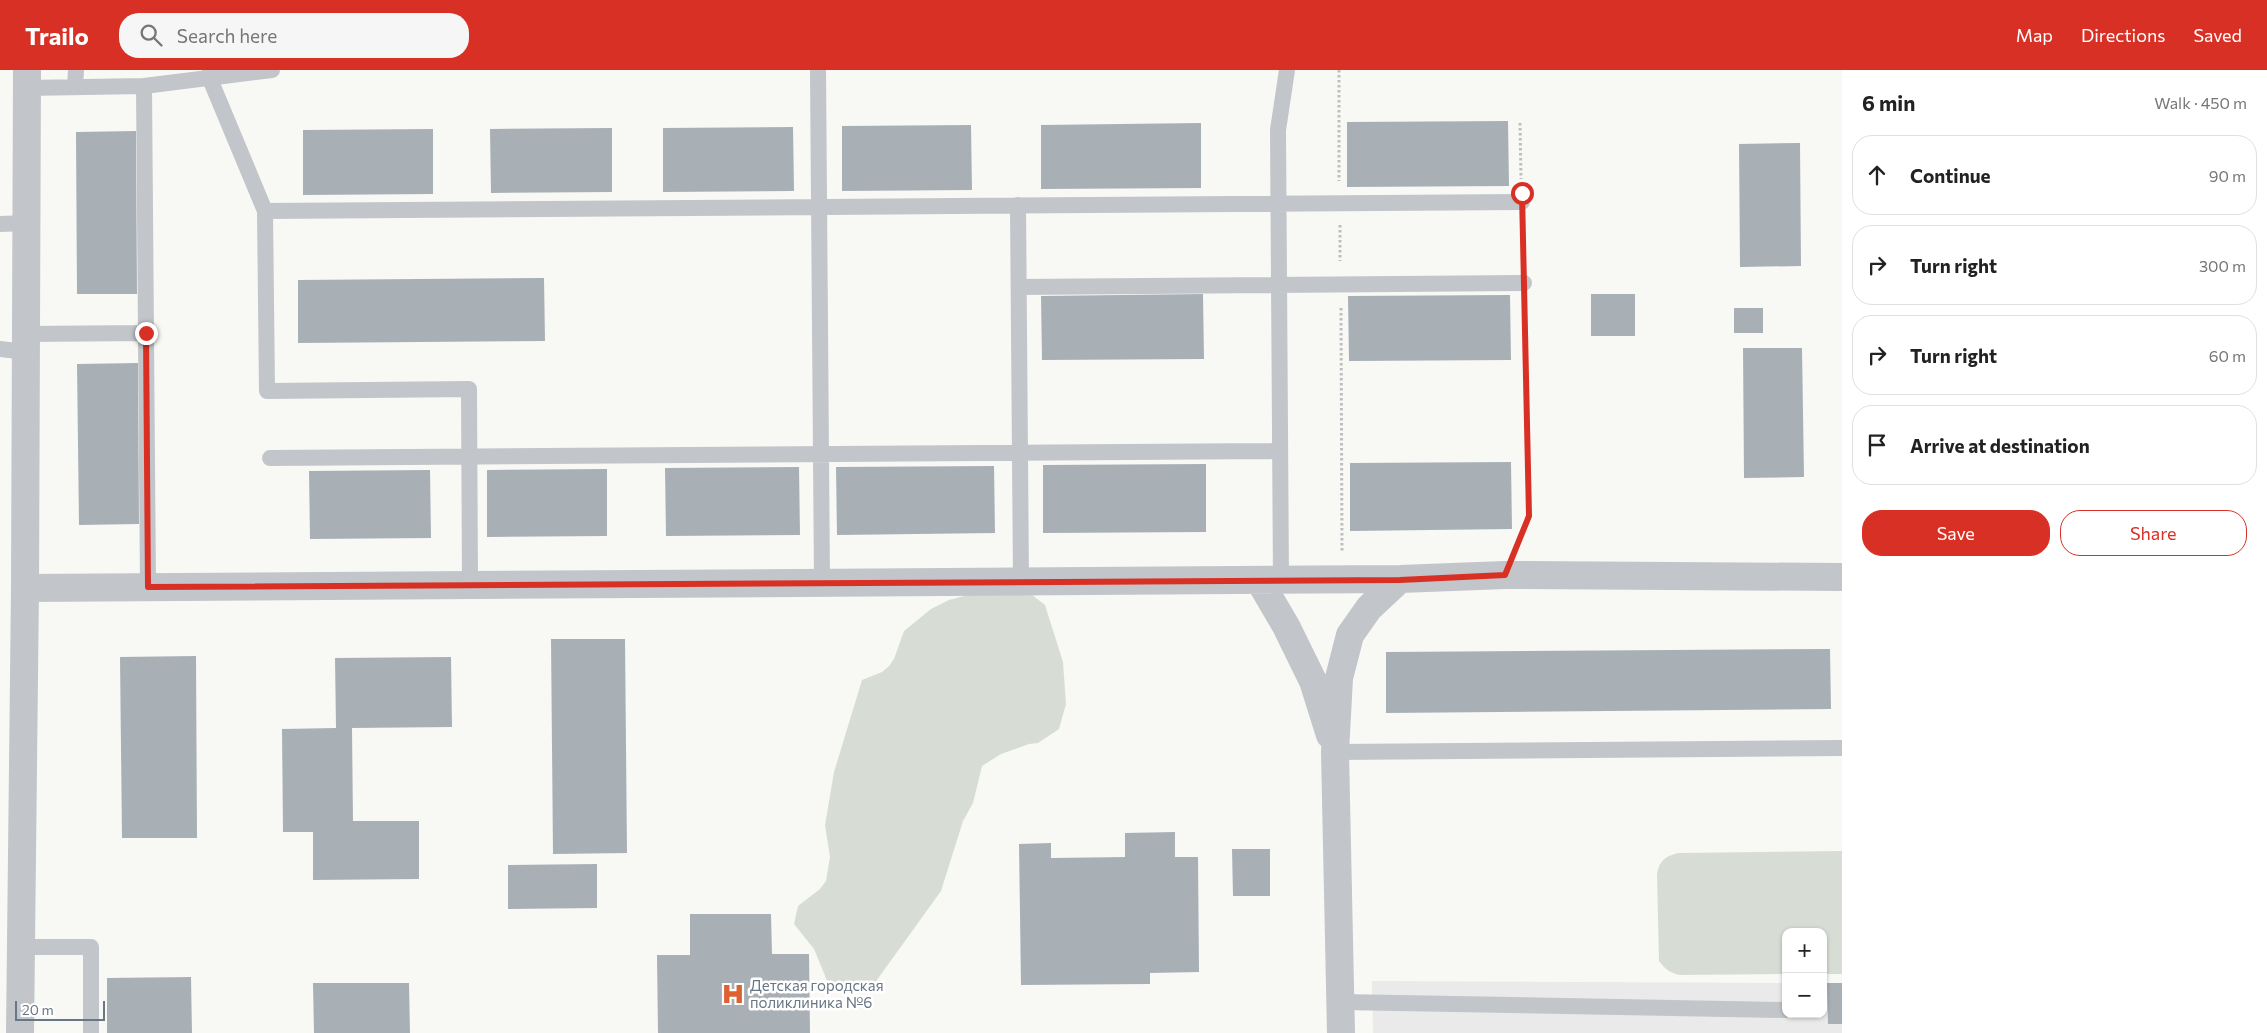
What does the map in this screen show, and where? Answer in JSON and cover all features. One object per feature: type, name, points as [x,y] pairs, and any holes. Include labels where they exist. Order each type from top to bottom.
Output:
[{"type":"street","points":[[20,1033],[25,588],[13,224],[27,79]]},
{"type":"street","points":[[25,588],[1400,580],[1505,575],[1842,578]]},
{"type":"street","points":[[1270,580],[1286,626],[1313,681],[1335,752]]},
{"type":"street","points":[[1341,1033],[1335,752],[1339,678],[1350,635],[1369,608],[1400,580]]},
{"type":"lane","points":[[75,87],[76,70]]},
{"type":"lane","points":[[27,79],[75,87],[144,86],[210,74],[272,70]]},
{"type":"lane","points":[[818,70],[822,583]]},
{"type":"lane","points":[[1270,580],[1280,451],[1278,130],[1287,70]]},
{"type":"lane","points":[[210,74],[265,211],[267,391],[468,389],[470,585]]},
{"type":"lane","points":[[144,86],[148,587]]},
{"type":"lane","points":[[265,211],[1522,202]]},
{"type":"lane","points":[[1018,206],[1021,582]]},
{"type":"lane","points":[[1019,287],[1524,284]]},
{"type":"lane","points":[[17,345],[146,333]]},
{"type":"lane","points":[[270,458],[1280,451]]},
{"type":"lane","points":[[1335,752],[1842,748]]},
{"type":"lane","points":[[21,947],[91,947],[91,1033]]},
{"type":"lane","points":[[1340,1002],[1782,1010]]},
{"type":"path","points":[[1339,70],[1343,580]]},
{"type":"path","points":[[1505,575],[1529,516],[1520,124]]},
{"type":"shaded area","points":[[983,591],[1027,591],[1045,605],[1063,662],[1066,704],[1059,729],[1038,743],[1029,744],[1001,754],[982,766],[973,803],[963,821],[941,891],[874,984],[852,992],[828,983],[814,949],[794,924],[798,906],[820,889],[826,881],[830,857],[825,825],[834,772],[862,680],[882,672],[889,666],[894,659],[904,631],[931,609],[949,600]]},
{"type":"shaded area","points":[[1842,851],[1842,974],[1827,974],[1827,928],[1782,928],[1782,974],[1680,975],[1668,970],[1659,961],[1657,875],[1659,866],[1666,858],[1679,853]]},
{"type":"shaded area","points":[[1372,981],[1782,983],[1782,1018],[1827,1018],[1827,983],[1842,983],[1842,1033],[1373,1033]]},
{"type":"building","points":[[1508,121],[1509,186],[1347,187],[1347,122]]},
{"type":"building","points":[[1201,123],[1201,188],[1041,189],[1041,125]]},
{"type":"building","points":[[971,125],[972,190],[842,191],[842,126]]},
{"type":"building","points":[[793,127],[794,191],[663,192],[663,128]]},
{"type":"building","points":[[612,128],[612,192],[491,193],[490,129]]},
{"type":"building","points":[[433,129],[433,194],[303,195],[303,130]]},
{"type":"building","points":[[136,131],[137,294],[77,294],[76,132]]},
{"type":"building","points":[[1800,143],[1801,266],[1740,267],[1739,144]]},
{"type":"building","points":[[544,278],[545,341],[298,343],[298,280]]},
{"type":"building","points":[[1203,294],[1204,359],[1042,360],[1041,296]]},
{"type":"building","points":[[1591,294],[1635,294],[1635,336],[1591,336]]},
{"type":"building","points":[[1510,295],[1511,360],[1349,361],[1348,296]]},
{"type":"building","points":[[1734,308],[1763,308],[1763,333],[1734,333]]},
{"type":"building","points":[[1743,348],[1802,348],[1804,477],[1744,478]]},
{"type":"building","points":[[138,363],[139,524],[79,525],[77,364]]},
{"type":"building","points":[[1511,462],[1512,529],[1350,531],[1350,463]]},
{"type":"building","points":[[1206,464],[1206,532],[1043,533],[1043,465]]},
{"type":"building","points":[[994,466],[995,533],[837,535],[836,467]]},
{"type":"building","points":[[799,467],[800,535],[666,536],[665,468]]},
{"type":"building","points":[[607,469],[607,536],[487,537],[487,470]]},
{"type":"building","points":[[430,470],[431,538],[310,539],[309,471]]},
{"type":"building","points":[[551,639],[625,639],[627,853],[553,854]]},
{"type":"building","points":[[1830,649],[1831,709],[1386,713],[1386,652]]},
{"type":"building","points":[[196,656],[197,838],[122,838],[120,657]]},
{"type":"building","points":[[451,657],[452,727],[352,728],[353,821],[419,821],[419,879],[313,880],[313,832],[283,832],[282,729],[336,728],[335,658]]},
{"type":"building","points":[[1175,832],[1175,857],[1198,857],[1199,972],[1150,973],[1150,984],[1021,985],[1019,844],[1051,843],[1051,858],[1125,857],[1125,833]]},
{"type":"building","points":[[1232,849],[1270,849],[1270,896],[1233,896]]},
{"type":"building","points":[[597,864],[597,908],[508,909],[508,865]]},
{"type":"building","name":"Детская городская поликлиника №6","points":[[690,914],[771,914],[772,954],[809,954],[810,1033],[658,1033],[657,955],[690,955]]},
{"type":"building","points":[[191,977],[192,1033],[107,1033],[107,978]]},
{"type":"building","points":[[313,983],[409,983],[410,1033],[314,1033]]},
{"type":"building","points":[[1827,983],[1842,983],[1842,1024],[1828,1024]]},
{"type":"place","name":"Детская городская поликлиника №6","points":[[733,994]]},
{"type":"route","points":[[146,333],[148,587],[1400,580],[1505,575],[1529,516],[1522,193]]}]
